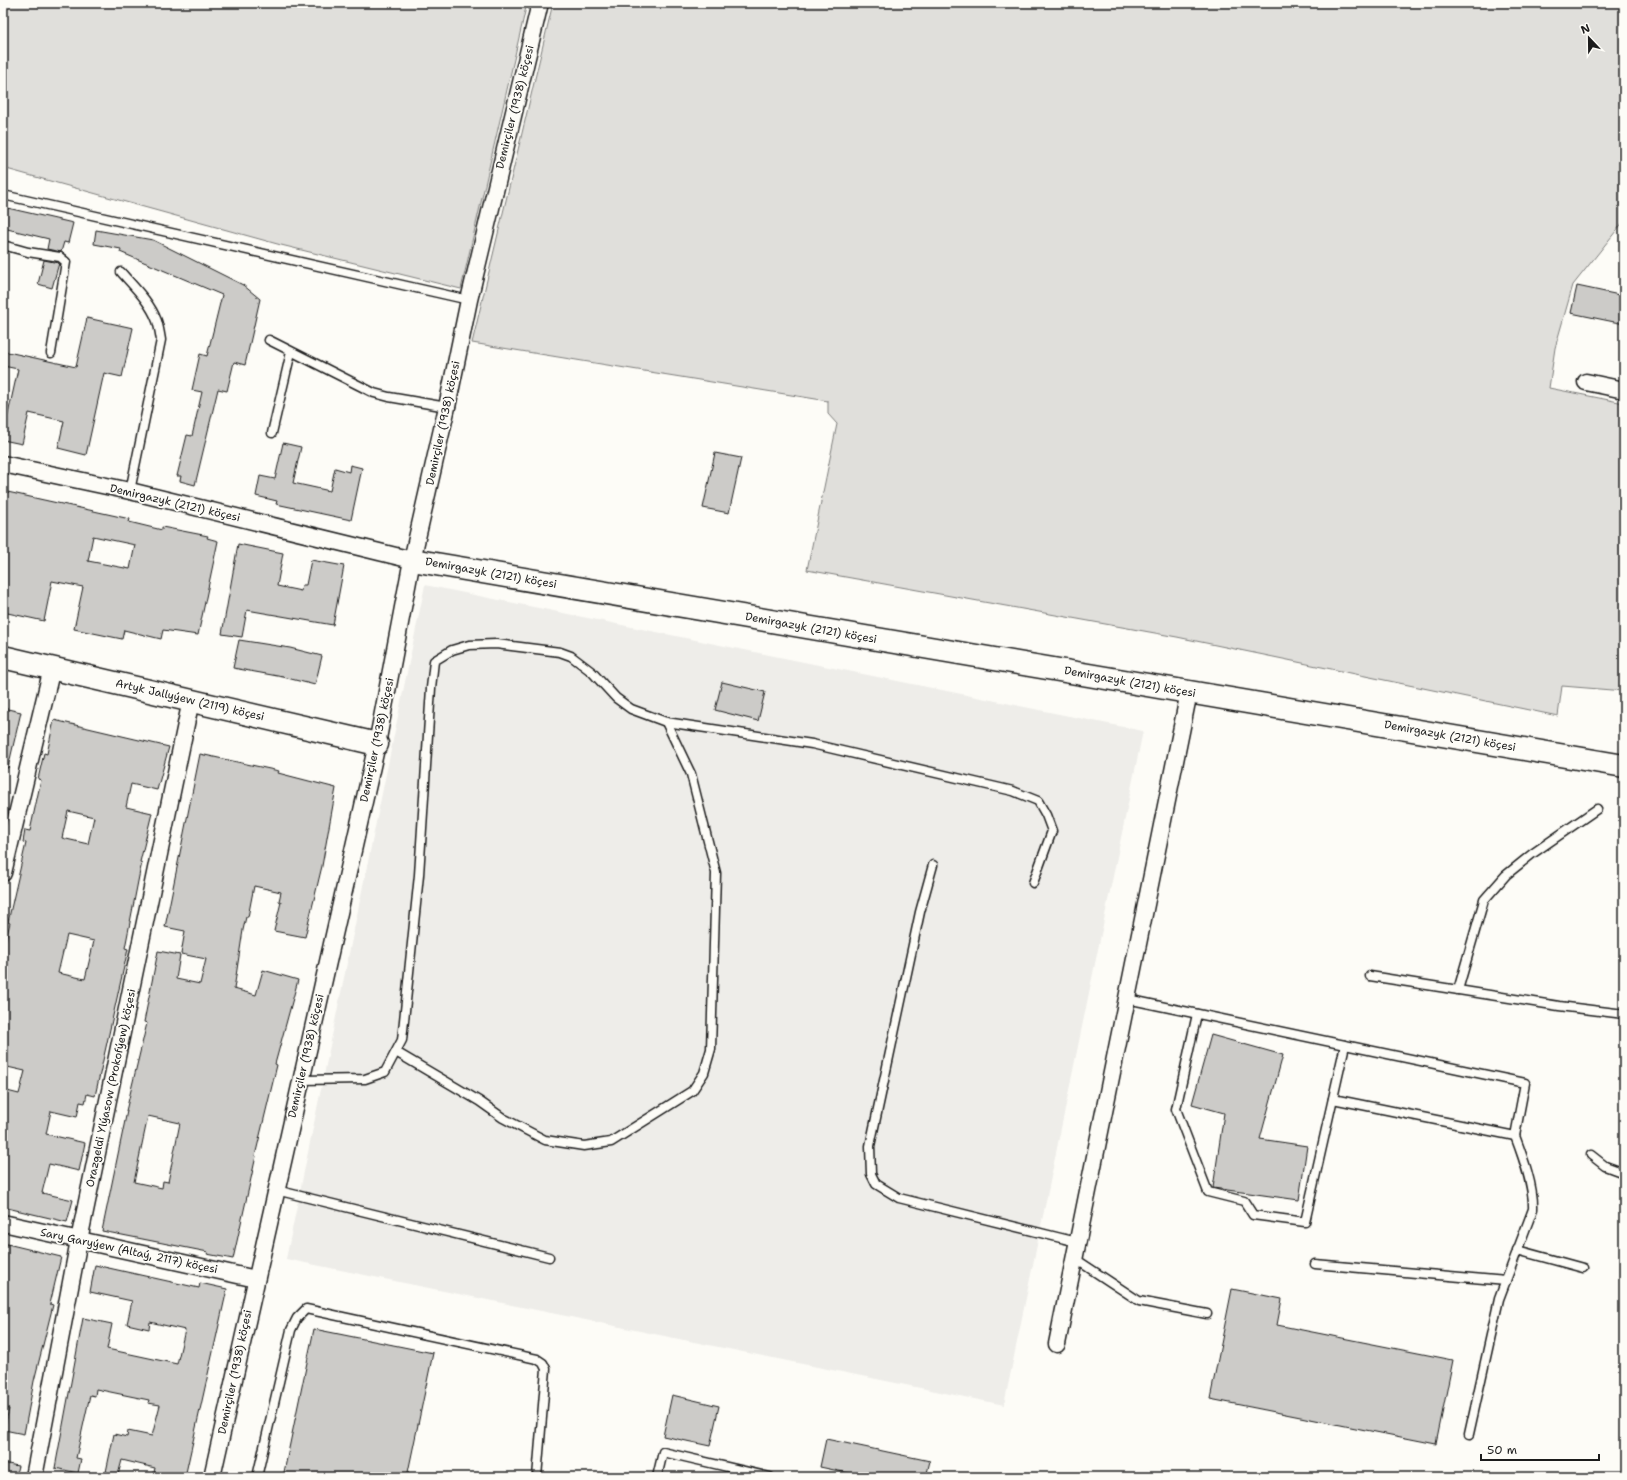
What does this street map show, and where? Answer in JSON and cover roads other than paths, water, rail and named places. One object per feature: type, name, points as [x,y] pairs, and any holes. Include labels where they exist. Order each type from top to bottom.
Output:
[{"type":"street","name":"Demirçiler (1938) köçesi","points":[[212,1477],[377,744],[412,560],[447,407],[469,300],[540,3]]},
{"type":"street","points":[[1586,382],[1624,390]]},
{"type":"street","name":"Demirgazyk (2121) köçesi","points":[[3,464],[130,492],[412,560],[1624,766]]},
{"type":"street","name":"Artyk Jallyýew (2119) köçesi","points":[[3,657],[377,744]]},
{"type":"street","points":[[3,873],[52,668]]},
{"type":"street","points":[[1057,1344],[1189,692]]},
{"type":"street","name":"Orazgeldi Ylýasow (Prokofýew) köçesi","points":[[34,1477],[79,1240],[191,700]]},
{"type":"street","name":"Sary Garyýew (Altaý, 2117) köçesi","points":[[3,1223],[256,1279]]},
{"type":"lane","points":[[3,195],[469,300]]},
{"type":"lane","points":[[3,245],[28,252],[60,257],[66,262],[51,353]]},
{"type":"lane","points":[[121,272],[143,297],[153,312],[157,321],[161,340],[130,492]]},
{"type":"lane","points":[[269,340],[374,393],[447,407]]},
{"type":"lane","points":[[272,433],[291,352]]},
{"type":"lane","points":[[301,1080],[365,1079],[385,1072],[402,1040],[419,875],[430,688],[434,661],[452,650],[469,645],[496,644],[560,652],[571,656],[592,672],[616,698],[631,709],[666,722],[812,744],[1013,791],[1038,801],[1046,815],[1052,831],[1032,884]]},
{"type":"lane","points":[[396,1052],[479,1101],[503,1118],[545,1140],[584,1146],[611,1142],[692,1090],[704,1073],[711,1049],[716,873],[691,774],[666,722]]},
{"type":"lane","points":[[1458,990],[1484,900],[1506,875],[1527,858],[1597,809]]},
{"type":"lane","points":[[933,865],[920,912],[870,1146],[872,1174],[876,1184],[898,1198],[1077,1242]]},
{"type":"lane","points":[[1370,976],[1559,1006],[1624,1014]]},
{"type":"lane","points":[[1127,999],[1525,1083],[1515,1136],[1524,1162],[1533,1197],[1533,1209],[1499,1298],[1469,1434]]},
{"type":"lane","points":[[1197,1014],[1176,1109],[1208,1192],[1244,1201],[1253,1215],[1305,1222],[1345,1045]]},
{"type":"lane","points":[[1333,1099],[1515,1136]]},
{"type":"lane","points":[[1591,1155],[1605,1166],[1624,1173]]},
{"type":"lane","points":[[276,1190],[549,1257]]},
{"type":"lane","points":[[1517,1250],[1583,1268]]},
{"type":"lane","points":[[1074,1258],[1140,1301],[1207,1314]]},
{"type":"lane","points":[[1315,1264],[1506,1281]]},
{"type":"lane","points":[[257,1477],[291,1330],[297,1318],[306,1309],[537,1359],[543,1363],[546,1369],[537,1477]]},
{"type":"lane","points":[[657,1477],[663,1452],[738,1473],[770,1477]]}]
